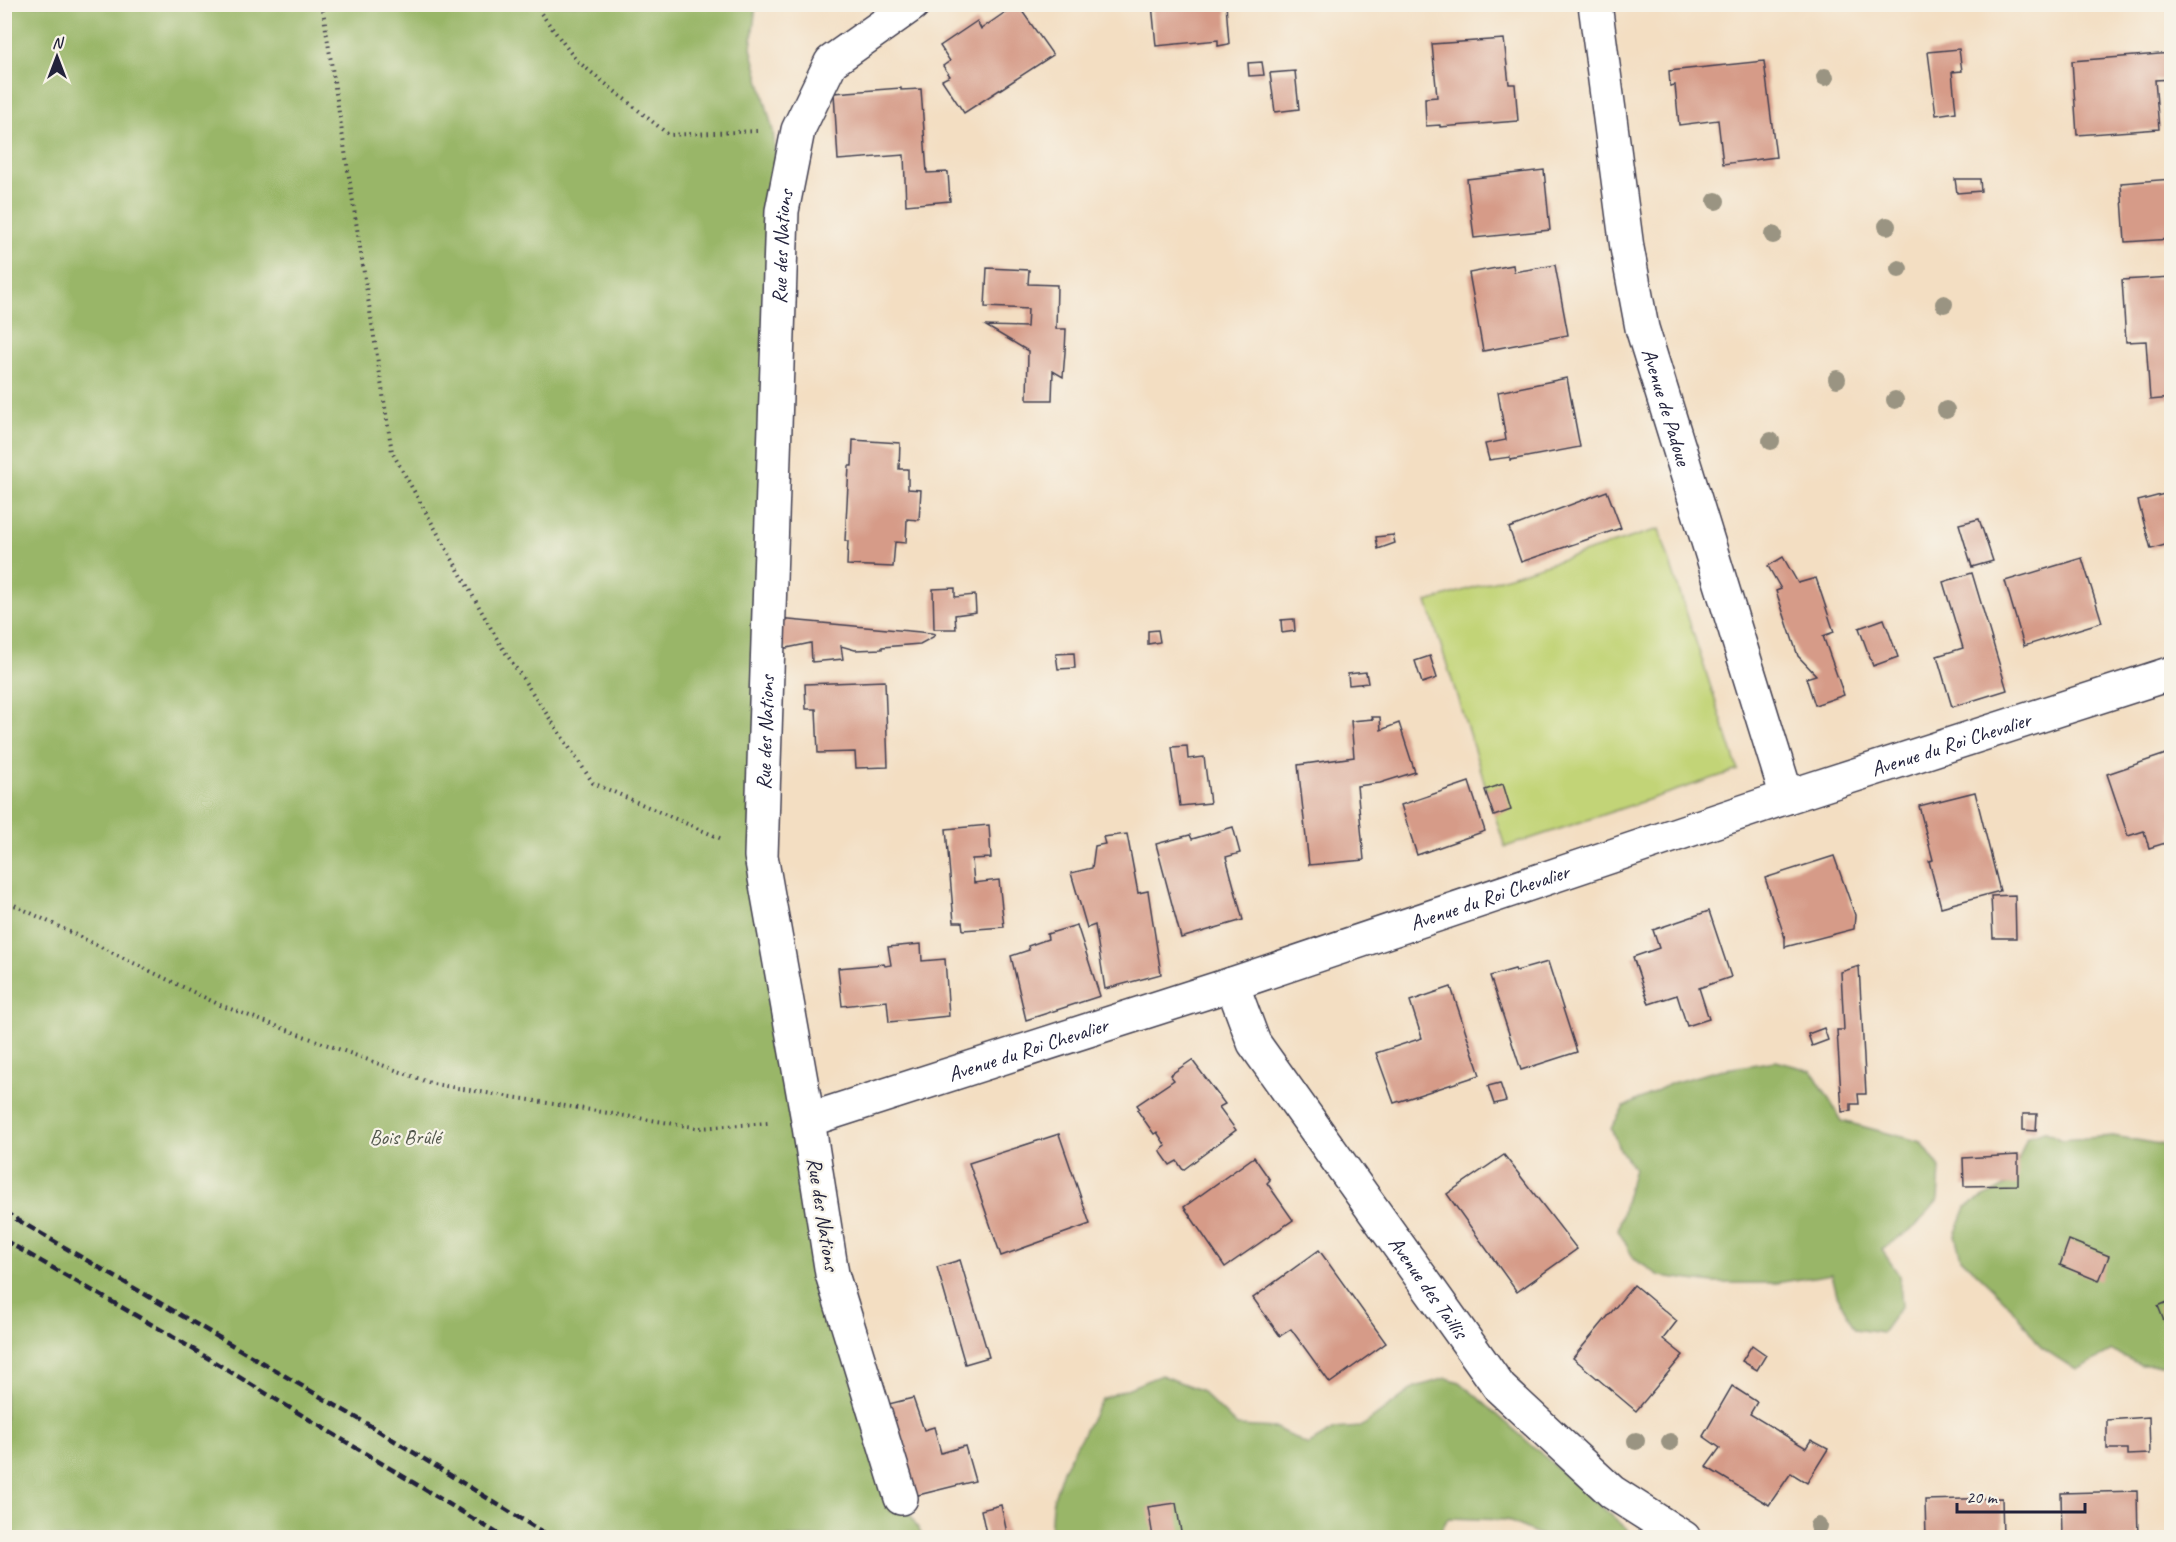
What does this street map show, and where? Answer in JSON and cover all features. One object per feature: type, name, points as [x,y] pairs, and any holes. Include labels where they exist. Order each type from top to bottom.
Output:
[{"type":"street","name":"Rue des Nations","points":[[901,1498],[832,1274],[808,1120],[761,856],[782,211],[798,130],[831,62],[913,4]]},
{"type":"street","name":"Avenue de Padoue","points":[[1595,4],[1627,248],[1642,328],[1787,796]]},
{"type":"street","name":"Avenue du Roi Chevalier","points":[[808,1120],[1232,984],[1787,796],[2172,673]]},
{"type":"street","name":"Avenue des Taillis","points":[[1232,984],[1254,1042],[1500,1388],[1612,1492],[1684,1538]]},
{"type":"path","points":[[322,4],[392,452],[501,646],[593,783],[761,856]]},
{"type":"path","points":[[534,4],[576,60],[669,135],[798,130]]},
{"type":"path","points":[[4,900],[220,1005],[433,1084],[699,1128],[808,1120]]},
{"type":"green space","name":"Bois Brûlé","points":[[5,5],[756,5],[751,48],[773,131],[782,211],[762,837],[808,1120],[901,1498],[923,1537],[5,1538]]},
{"type":"green space","points":[[1659,529],[1738,770],[1505,847],[1427,602]]},
{"type":"green space","points":[[1776,1061],[1812,1071],[1842,1121],[1921,1142],[1940,1168],[1938,1200],[1916,1226],[1882,1250],[1899,1275],[1902,1305],[1882,1333],[1855,1329],[1837,1295],[1832,1274],[1776,1283],[1714,1283],[1660,1276],[1634,1259],[1618,1230],[1634,1168],[1620,1150],[1611,1128],[1624,1107],[1672,1083],[1719,1070]]},
{"type":"green space","points":[[2044,1131],[2061,1140],[2113,1136],[2171,1146],[2171,1365],[2141,1365],[2112,1351],[2076,1370],[2042,1348],[2008,1303],[1961,1258],[1955,1235],[1966,1207],[2010,1183],[2027,1137]]},
{"type":"green space","points":[[1161,1375],[1200,1390],[1237,1426],[1276,1428],[1308,1445],[1334,1429],[1361,1427],[1415,1387],[1447,1378],[1460,1382],[1628,1530],[1632,1537],[1545,1537],[1506,1520],[1448,1518],[1437,1538],[1050,1538],[1052,1504],[1063,1470],[1102,1399]]},
{"type":"building","points":[[1017,4],[1053,55],[964,113],[942,80],[950,76],[943,66],[950,61],[940,46],[977,21],[981,29]]},
{"type":"building","points":[[1152,4],[1226,4],[1229,44],[1218,46],[1218,40],[1156,46]]},
{"type":"building","points":[[1504,39],[1509,84],[1515,84],[1518,121],[1426,126],[1425,98],[1437,97],[1432,44]]},
{"type":"building","points":[[1959,49],[1962,71],[1952,72],[1956,112],[1936,115],[1928,52]]},
{"type":"building","points":[[2172,53],[2172,79],[2155,80],[2159,129],[2077,135],[2072,61]]},
{"type":"building","points":[[1764,61],[1776,157],[1723,164],[1718,120],[1679,125],[1675,85],[1670,86],[1669,71]]},
{"type":"building","points":[[1262,62],[1264,75],[1249,76],[1248,63]]},
{"type":"building","points":[[1295,71],[1299,109],[1275,112],[1270,73]]},
{"type":"building","points":[[901,88],[901,90],[921,89],[927,173],[948,172],[950,201],[906,205],[904,155],[838,160],[834,93]]},
{"type":"building","points":[[1544,170],[1550,230],[1474,238],[1467,179]]},
{"type":"building","points":[[1955,179],[1980,179],[1981,191],[1957,193]]},
{"type":"building","points":[[2172,179],[2172,239],[2125,242],[2121,183]]},
{"type":"building","points":[[1513,265],[1514,272],[1555,265],[1568,335],[1483,351],[1469,273]]},
{"type":"building","points":[[987,268],[1029,270],[1028,284],[1057,285],[1056,329],[1066,329],[1065,352],[1063,377],[1053,371],[1052,400],[1027,400],[1028,351],[986,326],[1027,327],[1028,309],[985,307]]},
{"type":"building","points":[[2172,277],[2172,398],[2150,400],[2146,341],[2126,342],[2122,280]]},
{"type":"building","points":[[1567,378],[1580,447],[1510,460],[1510,457],[1489,460],[1485,444],[1506,440],[1498,392]]},
{"type":"building","points":[[853,440],[900,443],[899,469],[908,469],[908,489],[921,490],[919,520],[907,519],[906,543],[895,542],[893,567],[847,565],[848,541],[845,541],[849,466],[852,466]]},
{"type":"building","points":[[1607,491],[1621,528],[1521,562],[1509,528]]},
{"type":"building","points":[[2172,492],[2172,543],[2151,549],[2138,501]]},
{"type":"building","points":[[1979,519],[1993,561],[1972,567],[1959,524]]},
{"type":"building","points":[[1393,535],[1395,543],[1378,549],[1376,537]]},
{"type":"building","points":[[1783,557],[1798,583],[1816,578],[1834,632],[1823,636],[1844,695],[1815,705],[1806,678],[1816,675],[1798,656],[1776,591],[1781,589],[1768,566]]},
{"type":"building","points":[[2082,558],[2102,622],[2024,646],[2005,581]]},
{"type":"building","points":[[1972,573],[2007,690],[1952,707],[1937,656],[1963,648],[1943,582]]},
{"type":"building","points":[[955,588],[955,597],[975,595],[976,612],[955,615],[956,629],[934,629],[933,589]]},
{"type":"building","points":[[778,619],[935,634],[920,644],[882,647],[882,649],[855,650],[841,646],[843,659],[812,662],[811,643],[775,648]]},
{"type":"building","points":[[1294,619],[1295,631],[1282,633],[1281,620]]},
{"type":"building","points":[[1884,619],[1898,657],[1873,666],[1859,628]]},
{"type":"building","points":[[1158,630],[1160,642],[1148,644],[1148,631]]},
{"type":"building","points":[[1074,653],[1075,668],[1058,669],[1056,654]]},
{"type":"building","points":[[1430,656],[1437,678],[1422,683],[1415,661]]},
{"type":"building","points":[[1366,672],[1368,683],[1349,685],[1348,674]]},
{"type":"building","points":[[885,681],[888,767],[856,768],[855,752],[818,753],[816,709],[806,709],[805,684]]},
{"type":"building","points":[[1372,717],[1380,717],[1381,730],[1399,723],[1415,772],[1380,783],[1357,786],[1364,860],[1309,865],[1298,765],[1354,757],[1351,721],[1373,719]]},
{"type":"building","points":[[1187,746],[1188,759],[1204,757],[1210,803],[1180,806],[1172,747]]},
{"type":"building","points":[[2166,754],[2172,770],[2172,841],[2149,848],[2144,831],[2128,836],[2107,774]]},
{"type":"building","points":[[1469,782],[1485,831],[1417,855],[1401,805]]},
{"type":"building","points":[[1503,784],[1511,810],[1494,816],[1485,790]]},
{"type":"building","points":[[1975,792],[2000,891],[1941,907],[1929,861],[1933,860],[1919,806]]},
{"type":"building","points":[[989,825],[991,858],[972,859],[974,883],[999,880],[1004,927],[963,930],[962,922],[954,922],[946,829]]},
{"type":"building","points":[[1233,827],[1240,853],[1226,857],[1243,920],[1181,938],[1156,844],[1190,835],[1192,839]]},
{"type":"building","points":[[1127,834],[1138,893],[1148,891],[1161,974],[1105,989],[1095,925],[1087,928],[1071,873],[1092,868],[1095,846],[1105,844],[1103,837]]},
{"type":"building","points":[[1834,856],[1855,915],[1854,929],[1785,947],[1785,938],[1765,878]]},
{"type":"building","points":[[2015,895],[2016,938],[1993,938],[1991,896]]},
{"type":"building","points":[[1709,911],[1731,977],[1699,988],[1709,1019],[1687,1026],[1677,995],[1649,1004],[1633,957],[1659,948],[1653,930]]},
{"type":"building","points":[[1077,925],[1100,996],[1026,1020],[1011,956],[1029,950],[1028,946],[1048,939],[1047,934]]},
{"type":"building","points":[[921,944],[922,961],[945,959],[949,1016],[889,1022],[887,1001],[842,1006],[838,968],[891,965],[888,947]]},
{"type":"building","points":[[1548,962],[1577,1052],[1521,1070],[1490,976]]},
{"type":"building","points":[[1859,966],[1866,1094],[1858,1094],[1859,1104],[1851,1104],[1851,1111],[1842,1112],[1837,1030],[1844,1030],[1841,972]]},
{"type":"building","points":[[1451,987],[1480,1075],[1394,1103],[1376,1053],[1422,1038],[1410,1001]]},
{"type":"building","points":[[1824,1028],[1828,1040],[1812,1046],[1808,1034]]},
{"type":"building","points":[[1192,1060],[1225,1104],[1219,1107],[1236,1130],[1183,1170],[1177,1161],[1170,1165],[1160,1151],[1166,1146],[1157,1132],[1154,1134],[1137,1110],[1140,1109],[1137,1105],[1174,1080],[1170,1075]]},
{"type":"building","points":[[1500,1083],[1506,1101],[1494,1104],[1488,1086]]},
{"type":"building","points":[[2023,1114],[2037,1114],[2036,1131],[2023,1130]]},
{"type":"building","points":[[1059,1134],[1090,1224],[1001,1256],[969,1163]]},
{"type":"building","points":[[1504,1155],[1577,1249],[1517,1292],[1447,1194]]},
{"type":"building","points":[[2018,1155],[2018,1185],[1964,1186],[1963,1158]]},
{"type":"building","points":[[1254,1157],[1270,1180],[1267,1183],[1293,1220],[1225,1267],[1184,1207]]},
{"type":"building","points":[[2069,1240],[2109,1256],[2099,1281],[2060,1265]]},
{"type":"building","points":[[1319,1250],[1386,1343],[1330,1383],[1291,1329],[1280,1336],[1253,1298]]},
{"type":"building","points":[[960,1260],[989,1357],[965,1364],[937,1267]]},
{"type":"building","points":[[1634,1285],[1677,1321],[1663,1339],[1683,1355],[1636,1411],[1573,1358]]},
{"type":"building","points":[[2172,1300],[2172,1324],[2166,1326],[2158,1306]]},
{"type":"building","points":[[1752,1345],[1766,1355],[1757,1370],[1742,1361]]},
{"type":"building","points":[[1732,1386],[1757,1402],[1750,1414],[1806,1448],[1811,1440],[1828,1449],[1807,1483],[1791,1473],[1769,1505],[1706,1467],[1720,1448],[1703,1436]]},
{"type":"building","points":[[913,1398],[924,1430],[934,1427],[941,1453],[965,1446],[975,1481],[914,1496],[889,1404]]},
{"type":"building","points":[[2149,1417],[2150,1454],[2127,1455],[2127,1449],[2107,1449],[2107,1420]]},
{"type":"building","points":[[2137,1491],[2138,1538],[2062,1538],[2061,1493]]},
{"type":"building","points":[[2002,1498],[2003,1538],[1926,1538],[1925,1500]]},
{"type":"building","points":[[1176,1503],[1181,1532],[1153,1537],[1148,1507]]},
{"type":"building","points":[[1001,1505],[1008,1538],[987,1538],[981,1510]]},
{"type":"railway","points":[[4,1212],[369,1425],[552,1538]]},
{"type":"railway","points":[[4,1240],[163,1331],[505,1538]]}]
